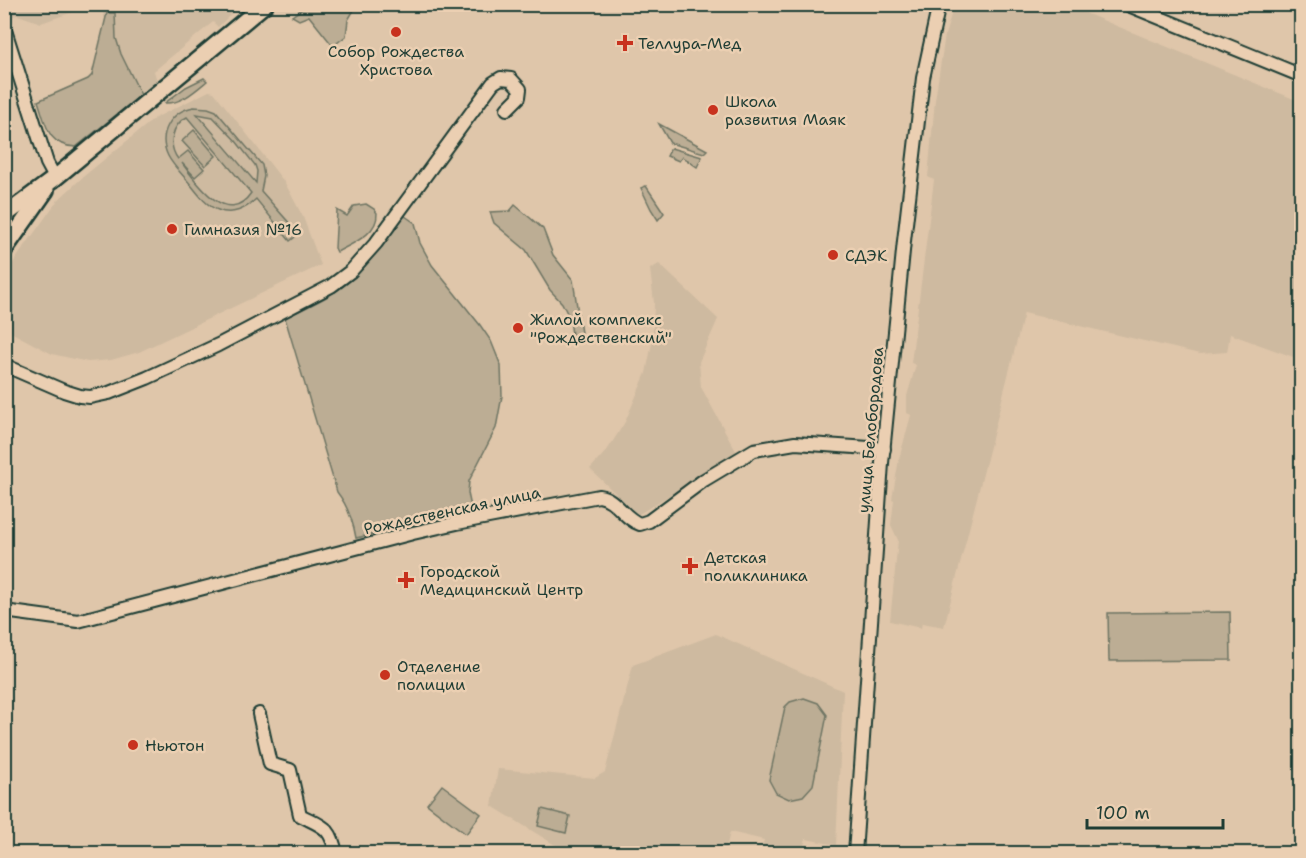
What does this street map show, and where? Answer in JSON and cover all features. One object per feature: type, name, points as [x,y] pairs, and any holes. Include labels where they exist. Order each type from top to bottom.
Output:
[{"type":"main road","points":[[4,216],[55,178],[265,4]]},
{"type":"main road","points":[[4,250],[55,178]]},
{"type":"street","points":[[1126,4],[1302,76]]},
{"type":"street","name":"улица Белобородова","points":[[855,854],[884,449],[915,134],[923,78],[938,7]]},
{"type":"street","points":[[4,27],[47,162],[55,178]]},
{"type":"street","points":[[4,365],[64,391],[90,397],[123,388],[218,345],[331,286],[351,271],[376,243],[493,83],[501,78],[511,79],[520,89],[519,97],[507,109]]},
{"type":"street","name":"Рождественская улица","points":[[4,611],[78,621],[424,531],[599,496],[607,498],[632,521],[640,524],[649,521],[704,480],[754,450],[795,444],[884,449]]},
{"type":"street","points":[[259,714],[270,764],[290,770],[300,815],[327,829],[333,838],[336,854]]},
{"type":"shaded area","points":[[4,5],[93,5],[41,23],[18,15],[6,17]]},
{"type":"shaded area","points":[[98,5],[240,5],[218,27],[213,22],[154,71],[157,81],[139,96],[118,61],[102,9]]},
{"type":"shaded area","points":[[308,5],[357,5],[348,20],[346,36],[333,46],[309,16],[299,20],[292,16]]},
{"type":"shaded area","points":[[954,5],[1055,5],[1062,8],[1066,5],[1301,102],[1301,384],[1293,382],[1299,359],[1230,334],[1227,352],[1200,354],[1024,313],[944,627],[922,623],[921,628],[890,621],[898,540],[891,525],[894,500],[892,499],[899,459],[911,415],[907,413],[907,396],[916,365],[911,363],[934,180],[928,177],[935,100],[945,35]]},
{"type":"shaded area","points":[[107,13],[115,13],[116,38],[121,54],[141,95],[76,147],[66,146],[59,143],[49,132],[38,101],[88,79],[92,75]]},
{"type":"shaded area","points":[[204,78],[207,81],[188,96],[165,103],[186,87]]},
{"type":"shaded area","name":"Гимназия №16","points":[[209,91],[214,92],[285,183],[303,217],[321,265],[139,352],[111,360],[88,362],[52,354],[5,329],[5,274],[57,201],[155,118]]},
{"type":"shaded area","points":[[194,107],[216,111],[262,165],[264,176],[261,191],[299,234],[290,241],[256,199],[248,206],[234,212],[223,212],[206,203],[173,163],[165,148],[165,132],[168,125],[173,118],[186,109]],"holes":[[[197,114],[213,117],[236,141],[255,165],[256,183]],[[187,117],[251,193],[242,203],[232,206],[222,204],[213,198],[195,181],[182,163],[195,177],[204,169],[188,151],[178,159],[172,142],[174,130]]]},
{"type":"shaded area","points":[[659,124],[707,150],[704,153],[670,143]]},
{"type":"shaded area","points":[[194,130],[216,156],[205,166],[182,141]]},
{"type":"shaded area","points":[[671,148],[702,157],[697,167],[682,157],[679,161],[667,156]]},
{"type":"shaded area","points":[[646,186],[664,213],[658,220],[641,188]]},
{"type":"shaded area","points":[[366,204],[377,213],[373,227],[363,237],[337,252],[335,248],[337,210],[347,216],[354,206]]},
{"type":"shaded area","points":[[515,205],[543,229],[553,255],[573,280],[581,333],[573,343],[570,319],[562,303],[550,290],[526,250],[494,223],[490,212],[510,211]]},
{"type":"shaded area","points":[[402,214],[415,223],[420,243],[432,265],[491,341],[501,366],[502,396],[496,428],[469,481],[468,493],[472,512],[356,538],[350,514],[337,492],[285,318],[327,297],[358,274]]},
{"type":"shaded area","points":[[659,264],[718,319],[699,362],[701,387],[737,453],[639,514],[590,469],[608,449],[625,422],[646,373],[653,338],[654,303],[650,269]]},
{"type":"shaded area","points":[[1230,612],[1231,660],[1109,661],[1108,613]]},
{"type":"shaded area","points":[[716,634],[843,691],[836,845],[806,839],[803,848],[762,846],[764,840],[730,832],[725,853],[568,853],[492,806],[498,769],[595,778],[605,772],[633,665]]},
{"type":"shaded area","points":[[804,698],[818,703],[827,715],[813,785],[803,796],[789,799],[776,793],[769,780],[785,707],[790,702]]},
{"type":"shaded area","points":[[442,785],[481,814],[466,834],[427,804]]},
{"type":"shaded area","points":[[542,809],[570,816],[566,833],[538,826]]},
{"type":"place","name":"Собор Рождества Христова","points":[[396,32]]},
{"type":"place","name":"Теллура-Мед","points":[[625,43]]},
{"type":"place","name":"Школа развития Маяк","points":[[713,110]]},
{"type":"place","name":"Гимназия №16","points":[[172,229]]},
{"type":"place","name":"СДЭК","points":[[833,255]]},
{"type":"place","name":"Жилой комплекс \"Рождественский\"","points":[[518,328]]},
{"type":"place","name":"Детская поликлиника","points":[[690,566]]},
{"type":"place","name":"Городской Медицинский Центр","points":[[406,580]]},
{"type":"place","name":"Отделение полиции","points":[[385,675]]},
{"type":"place","name":"Ньютон","points":[[133,745]]}]
